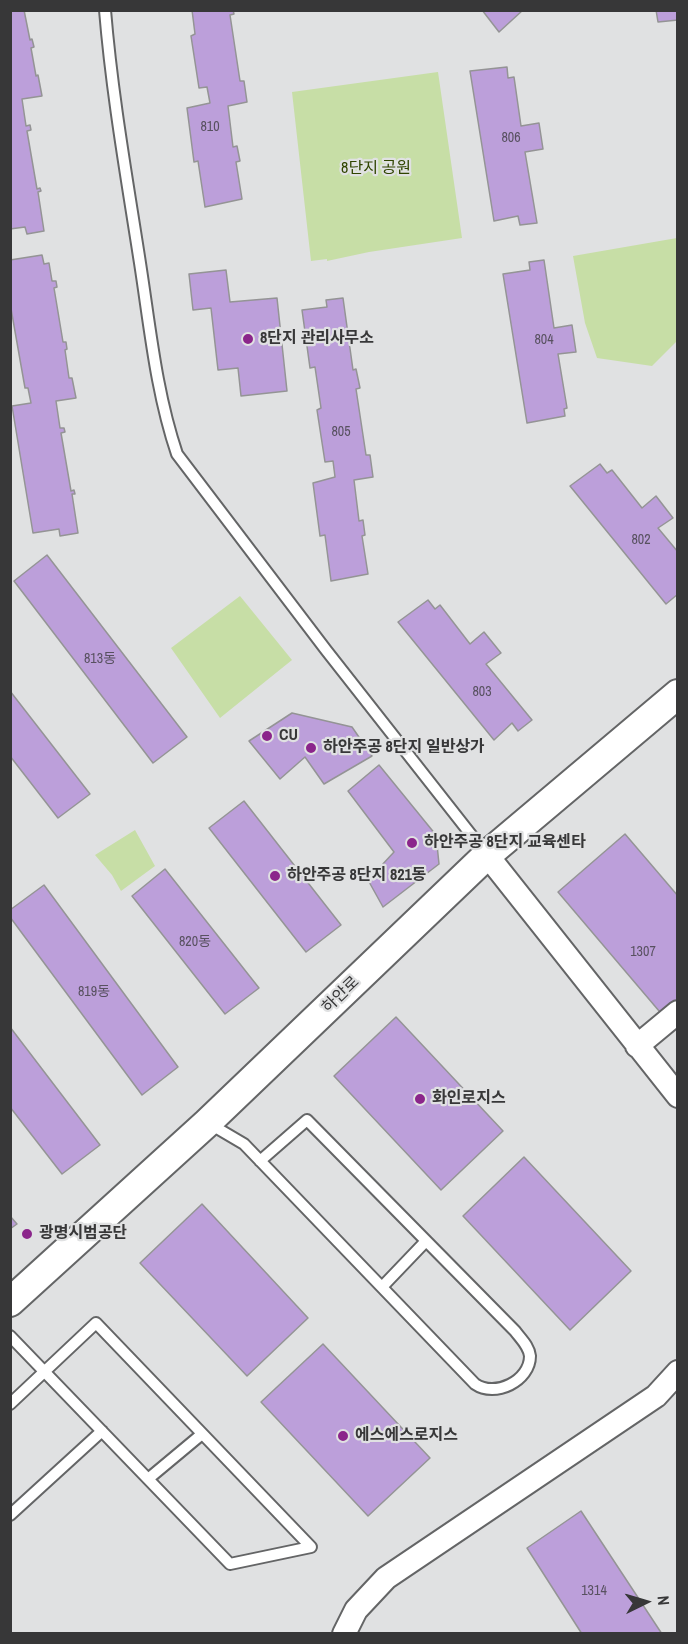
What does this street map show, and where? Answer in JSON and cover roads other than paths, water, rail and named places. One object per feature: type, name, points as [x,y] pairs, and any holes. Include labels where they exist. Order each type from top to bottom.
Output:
[{"type":"street","name":"하안로","points":[[10,1302],[207,1123],[487,855],[678,694]]},
{"type":"street","points":[[487,855],[678,1096]]},
{"type":"street","points":[[638,1046],[678,1012]]},
{"type":"street","points":[[344,1634],[356,1610],[386,1578],[656,1396],[678,1372]]},
{"type":"lane","points":[[105,10],[110,67],[157,370],[166,421],[177,454],[333,659],[487,855]]},
{"type":"lane","points":[[207,1123],[244,1143],[260,1161],[481,1388],[499,1390],[510,1385],[524,1372],[530,1357],[528,1347],[515,1331],[307,1120],[260,1161]]},
{"type":"lane","points":[[382,1287],[426,1240]]},
{"type":"lane","points":[[10,1336],[45,1371],[230,1564],[311,1546],[96,1323],[45,1371],[10,1404]]},
{"type":"lane","points":[[10,1515],[102,1431]]},
{"type":"lane","points":[[148,1479],[202,1434]]},
{"type":"place","name":"8단지 관리사무소","points":[[248,339]]},
{"type":"place","name":"CU","points":[[267,736]]},
{"type":"place","name":"하안주공 8단지 일반상가","points":[[311,748]]},
{"type":"place","name":"하안주공 8단지 교육센타","points":[[412,843]]},
{"type":"place","name":"하안주공 8단지 821동","points":[[275,876]]},
{"type":"place","name":"화인로지스","points":[[420,1099]]},
{"type":"place","name":"광명시범공단","points":[[27,1234]]},
{"type":"place","name":"에스에스로지스","points":[[343,1436]]},
{"type":"park label","name":"8단지 공원","points":[[376,169]]}]
